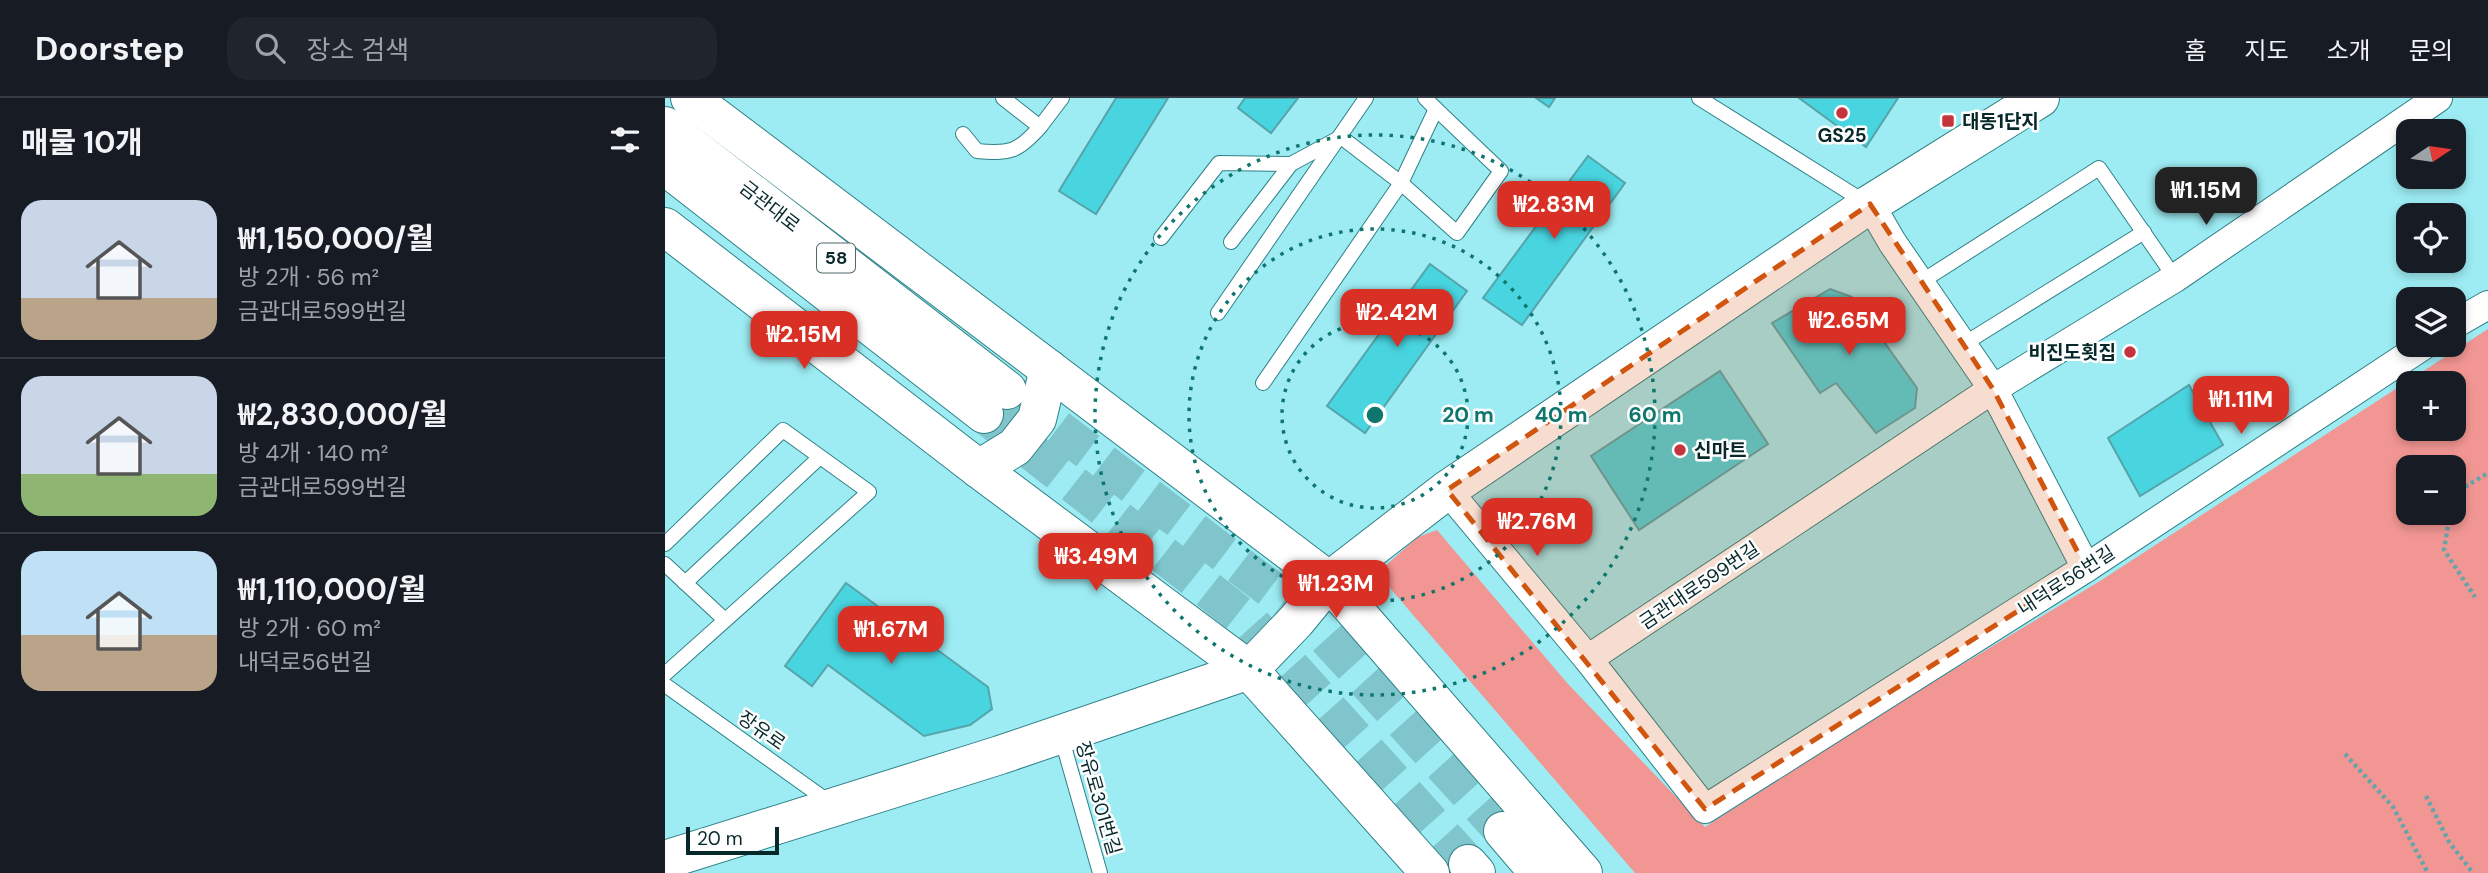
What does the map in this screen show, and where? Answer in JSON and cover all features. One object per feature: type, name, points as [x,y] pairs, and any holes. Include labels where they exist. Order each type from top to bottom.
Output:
[{"type":"main road","points":[[690,98],[1329,581],[1583,873]]},
{"type":"main road","points":[[665,860],[1061,734],[1249,670],[1296,621],[1329,581],[1447,489],[1870,204],[2040,98]]},
{"type":"main road","name":"금관대로","points":[[665,126],[996,402],[665,166]]},
{"type":"main road","points":[[665,227],[979,469],[1249,670],[1430,873]]},
{"type":"main road","points":[[979,469],[1015,447],[1037,419],[1049,369]]},
{"type":"main road","points":[[1503,831],[1539,873]]},
{"type":"street","name":"금관대로599번길","points":[[1588,659],[1993,389],[2175,278],[2438,98]]},
{"type":"street","points":[[1870,204],[1892,242],[1993,389],[2086,568]]},
{"type":"street","points":[[2466,318],[2488,305]]},
{"type":"street","name":"내덕로56번길","points":[[1588,659],[1705,809],[2086,568],[2406,357]]},
{"type":"street","points":[[1447,489],[1588,659]]},
{"type":"lane","points":[[1003,98],[1040,127]]},
{"type":"lane","points":[[963,134],[977,152],[1001,153],[1024,145],[1062,98]]},
{"type":"lane","points":[[1219,313],[1366,98]]},
{"type":"lane","points":[[1341,137],[1401,183],[1457,233],[1501,171],[1425,98]]},
{"type":"lane","points":[[1700,98],[1870,204]]},
{"type":"lane","points":[[1263,383],[1401,183],[1436,109]]},
{"type":"lane","points":[[1231,242],[1291,164],[1341,137]]},
{"type":"lane","points":[[1161,238],[1219,163],[1291,164]]},
{"type":"lane","points":[[1924,280],[2099,168],[2175,278]]},
{"type":"lane","points":[[1967,342],[2144,232]]},
{"type":"lane","points":[[665,544],[783,429],[869,492],[665,674]]},
{"type":"lane","points":[[685,583],[820,457]]},
{"type":"lane","points":[[665,564],[725,621]]},
{"type":"lane","name":"장유로","points":[[665,685],[836,807]]},
{"type":"lane","name":"장유로301번길","points":[[1061,734],[1100,873]]},
{"type":"path","points":[[2466,486],[2488,473]]},
{"type":"path","points":[[2448,525],[2444,550],[2475,597]]},
{"type":"path","points":[[2345,754],[2393,807],[2428,873]]},
{"type":"path","points":[[2426,796],[2449,842],[2473,873]]},
{"type":"highlighted area","points":[[1870,204],[1993,389],[2086,568],[1705,809],[1447,490]]},
{"type":"shaded area","points":[[2488,329],[2488,873],[1635,873],[1377,573],[1418,537],[1437,530],[1568,684],[1705,827],[1905,699],[2100,581],[2396,389],[2396,441],[2466,441],[2466,371],[2423,371],[2445,357],[2466,357],[2466,343]]},
{"type":"building","points":[[1116,98],[1168,98],[1096,214],[1059,191]]},
{"type":"building","points":[[1245,98],[1298,98],[1271,133],[1238,108]]},
{"type":"building","points":[[1536,98],[1555,98],[1549,107]]},
{"type":"building","points":[[1799,98],[1898,98],[1866,147]]},
{"type":"building","points":[[1588,156],[1625,183],[1522,325],[1483,298]]},
{"type":"building","points":[[1430,264],[1467,291],[1365,433],[1327,406]]},
{"type":"building","points":[[1830,289],[1852,297],[1917,388],[1915,408],[1876,433],[1836,383],[1820,393],[1772,323]]},
{"type":"building","name":"신마트","points":[[1720,371],[1768,444],[1639,530],[1591,456]]},
{"type":"building","points":[[2189,385],[2223,445],[2140,496],[2108,438]]},
{"type":"building","points":[[846,583],[988,687],[992,709],[970,725],[924,736],[828,665],[812,686],[785,666]]},
{"type":"tunnel","points":[[1012,394],[1309,618],[1503,831]]},
{"type":"tunnel","points":[[984,414],[1253,625],[1468,864]]},
{"type":"place","name":"GS25","points":[[1842,113]]},
{"type":"place","name":"대동1단지","points":[[1948,121]]},
{"type":"place","name":"비진도횟집","points":[[2130,352]]},
{"type":"place","name":"신마트","points":[[1680,450]]}]
